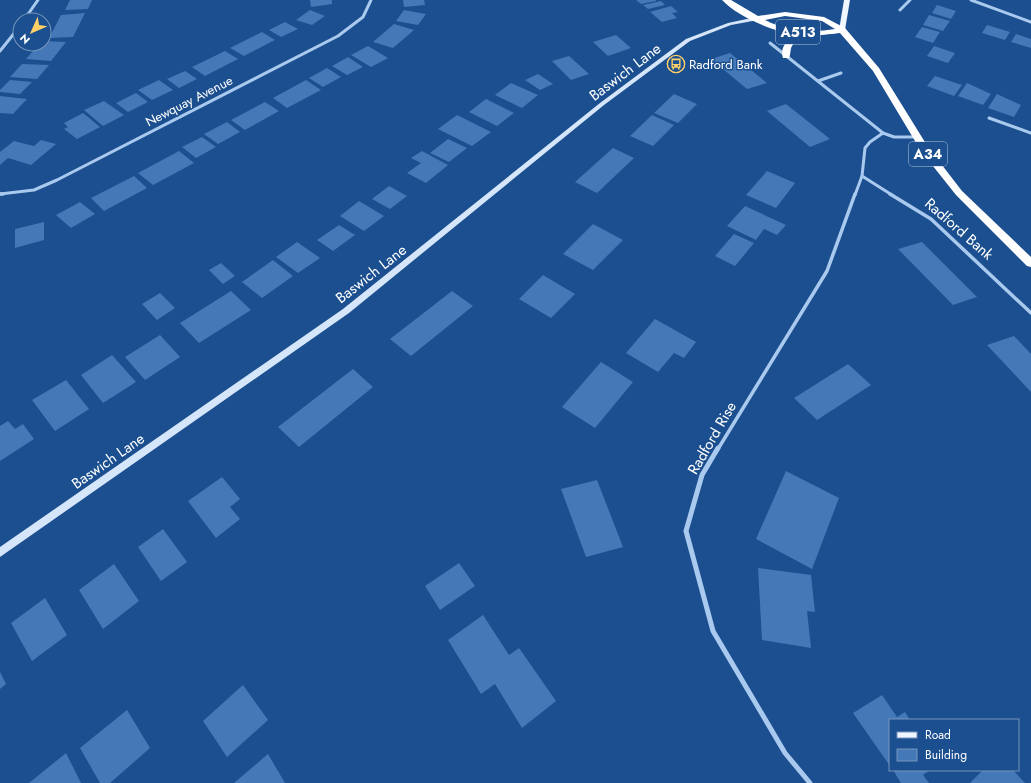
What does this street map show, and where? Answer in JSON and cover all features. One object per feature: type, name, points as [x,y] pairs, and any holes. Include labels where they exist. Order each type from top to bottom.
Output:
[{"type":"highway","name":"A513","points":[[726,0],[756,19],[781,30],[822,34],[842,30]]},
{"type":"highway","name":"A513","points":[[756,19],[785,14],[824,18],[842,30]]},
{"type":"highway","name":"Radford Bank","points":[[842,30],[876,70],[924,149],[959,193],[1031,263]]},
{"type":"highway","points":[[786,56],[786,48],[788,43],[794,39],[822,34]]},
{"type":"main road","points":[[842,30],[846,0]]},
{"type":"street","points":[[30,12],[38,0]]},
{"type":"street","name":"Newquay Avenue","points":[[0,194],[34,190],[57,180],[338,36],[358,24],[369,11],[371,0]]},
{"type":"street","points":[[900,10],[910,0]]},
{"type":"street","points":[[971,0],[1031,22]]},
{"type":"street","name":"Baswich Lane","points":[[0,552],[346,311],[602,104],[688,40],[730,24],[756,19]]},
{"type":"street","points":[[0,51],[12,36]]},
{"type":"street","points":[[770,43],[883,133],[894,137],[918,137]]},
{"type":"street","points":[[818,81],[841,73]]},
{"type":"street","points":[[989,118],[1031,133]]},
{"type":"street","name":"Radford Rise","points":[[810,783],[785,753],[713,631],[686,531],[702,475],[827,271],[862,176],[865,148],[870,142],[883,133]]},
{"type":"street","name":"Radford Bank","points":[[862,176],[930,219],[1031,313]]},
{"type":"building","points":[[70,0],[92,0],[88,9],[65,10]]},
{"type":"building","points":[[310,0],[332,0],[332,4],[311,7]]},
{"type":"building","points":[[403,0],[424,0],[425,5],[404,7]]},
{"type":"building","points":[[636,0],[656,0],[656,1],[641,4]]},
{"type":"building","points":[[661,1],[665,5],[648,9],[643,5]]},
{"type":"building","points":[[937,5],[956,11],[951,19],[932,13]]},
{"type":"building","points":[[671,6],[678,12],[672,13],[677,18],[662,22],[650,12]]},
{"type":"building","points":[[310,10],[325,16],[312,25],[296,20]]},
{"type":"building","points":[[404,10],[426,14],[418,25],[396,21]]},
{"type":"building","points":[[85,13],[73,37],[52,38],[52,32],[61,15]]},
{"type":"building","points":[[929,15],[950,21],[943,31],[923,25]]},
{"type":"building","points":[[285,22],[298,29],[281,37],[269,30]]},
{"type":"building","points":[[394,24],[414,30],[393,48],[373,42]]},
{"type":"building","points":[[987,25],[1010,32],[1005,40],[982,33]]},
{"type":"building","points":[[922,27],[940,32],[933,43],[915,37]]},
{"type":"building","points":[[262,32],[275,40],[244,56],[230,48]]},
{"type":"building","points":[[1016,34],[1031,39],[1031,48],[1011,42]]},
{"type":"building","points":[[616,35],[631,48],[608,56],[593,42]]},
{"type":"building","points":[[52,41],[66,42],[51,61],[26,59],[32,52],[52,52]]},
{"type":"building","points":[[368,46],[388,58],[371,67],[351,55]]},
{"type":"building","points":[[934,46],[955,53],[948,63],[927,56]]},
{"type":"building","points":[[225,51],[238,59],[205,76],[192,67]]},
{"type":"building","points":[[730,53],[767,83],[747,89],[711,59]]},
{"type":"building","points":[[569,56],[589,74],[571,80],[552,61]]},
{"type":"building","points":[[348,57],[363,67],[347,75],[332,66]]},
{"type":"building","points":[[22,64],[49,65],[37,79],[10,77]]},
{"type":"building","points":[[327,68],[341,77],[323,87],[309,78]]},
{"type":"building","points":[[185,71],[197,79],[179,88],[167,79]]},
{"type":"building","points":[[538,74],[553,84],[540,90],[525,80]]},
{"type":"building","points":[[935,76],[962,85],[954,96],[927,86]]},
{"type":"building","points":[[10,80],[32,82],[20,94],[0,92],[0,90]]},
{"type":"building","points":[[159,80],[173,90],[152,100],[138,90]]},
{"type":"building","points":[[306,80],[321,90],[287,108],[273,98]]},
{"type":"building","points":[[511,83],[538,95],[522,108],[495,95]]},
{"type":"building","points":[[967,83],[991,94],[983,105],[958,96]]},
{"type":"building","points":[[136,93],[148,102],[128,112],[116,103]]},
{"type":"building","points":[[674,94],[697,104],[678,123],[654,113]]},
{"type":"building","points":[[997,94],[1021,105],[1014,117],[988,108]]},
{"type":"building","points":[[0,96],[27,99],[13,114],[0,113]]},
{"type":"building","points":[[486,99],[514,113],[497,126],[469,112]]},
{"type":"building","points":[[104,101],[124,115],[103,126],[84,110]]},
{"type":"building","points":[[265,102],[279,111],[245,130],[231,120]]},
{"type":"building","points":[[786,104],[830,139],[810,147],[767,111]]},
{"type":"building","points":[[83,113],[100,127],[77,139],[64,129],[68,127],[64,123]]},
{"type":"building","points":[[457,115],[491,132],[472,146],[438,129]]},
{"type":"building","points":[[652,115],[674,125],[653,146],[630,136]]},
{"type":"building","points":[[227,122],[240,132],[218,144],[204,134]]},
{"type":"building","points":[[202,137],[216,147],[196,158],[182,147]]},
{"type":"building","points":[[448,139],[467,148],[449,162],[430,153]]},
{"type":"building","points":[[41,140],[56,144],[31,165],[8,158],[0,165],[0,152],[14,141],[34,146]]},
{"type":"building","points":[[613,148],[634,158],[597,193],[575,182]]},
{"type":"building","points":[[179,151],[194,163],[153,185],[138,173]]},
{"type":"building","points":[[422,151],[448,165],[426,183],[407,173],[421,163],[411,158]]},
{"type":"building","points":[[767,171],[795,183],[776,208],[746,195]]},
{"type":"building","points":[[134,176],[147,188],[104,211],[91,198]]},
{"type":"building","points":[[389,186],[407,196],[390,209],[372,199]]},
{"type":"building","points":[[359,201],[384,216],[364,231],[340,216]]},
{"type":"building","points":[[80,202],[95,214],[71,228],[56,215]]},
{"type":"building","points":[[745,206],[786,225],[777,235],[764,229],[756,240],[727,226]]},
{"type":"building","points":[[44,222],[44,240],[15,248],[15,229]]},
{"type":"building","points":[[593,224],[623,240],[593,270],[563,254]]},
{"type":"building","points":[[339,225],[355,235],[333,251],[317,240]]},
{"type":"building","points":[[734,234],[754,243],[735,266],[715,256]]},
{"type":"building","points":[[297,242],[320,258],[298,273],[276,257]]},
{"type":"building","points":[[922,242],[977,297],[953,305],[898,249]]},
{"type":"building","points":[[273,260],[293,276],[262,298],[242,282]]},
{"type":"building","points":[[221,263],[235,276],[223,284],[209,270]]},
{"type":"building","points":[[543,275],[575,294],[551,318],[519,299]]},
{"type":"building","points":[[231,291],[251,310],[199,343],[180,323]]},
{"type":"building","points":[[452,291],[473,306],[411,356],[390,339]]},
{"type":"building","points":[[160,293],[175,308],[157,320],[142,304]]},
{"type":"building","points":[[655,319],[696,342],[684,358],[674,353],[658,372],[626,353]]},
{"type":"building","points":[[160,335],[180,357],[145,380],[125,357]]},
{"type":"building","points":[[1014,336],[1031,354],[1031,392],[987,345]]},
{"type":"building","points":[[112,355],[136,382],[103,403],[81,375]]},
{"type":"building","points":[[601,362],[633,382],[595,428],[562,407]]},
{"type":"building","points":[[848,364],[871,385],[817,420],[794,398]]},
{"type":"building","points":[[353,369],[373,387],[299,447],[278,427]]},
{"type":"building","points":[[66,380],[89,409],[55,431],[32,400]]},
{"type":"building","points":[[8,421],[15,429],[23,424],[34,439],[0,461],[0,426]]},
{"type":"building","points":[[786,471],[839,498],[812,569],[756,539]]},
{"type":"building","points":[[222,477],[240,499],[230,507],[240,519],[216,538],[188,501]]},
{"type":"building","points":[[597,480],[623,547],[586,557],[561,489]]},
{"type":"building","points":[[163,529],[187,562],[161,581],[138,547]]},
{"type":"building","points":[[459,563],[475,586],[440,610],[425,586]]},
{"type":"building","points":[[114,564],[139,601],[103,629],[79,590]]},
{"type":"building","points":[[758,568],[811,575],[815,612],[807,611],[811,648],[762,640]]},
{"type":"building","points":[[45,598],[67,635],[32,661],[11,623]]},
{"type":"building","points":[[483,615],[509,655],[519,648],[556,701],[522,728],[495,684],[481,694],[448,640]]},
{"type":"building","points":[[0,672],[6,684],[0,689]]},
{"type":"building","points":[[243,685],[268,720],[227,757],[203,721]]},
{"type":"building","points":[[882,695],[897,717],[905,712],[909,719],[889,719],[889,765],[853,713]]},
{"type":"building","points":[[127,710],[150,748],[110,783],[100,783],[80,748]]},
{"type":"building","points":[[66,753],[81,783],[29,783]]},
{"type":"building","points":[[268,754],[285,783],[234,783]]},
{"type":"building","points":[[894,771],[929,771],[923,775],[929,783],[901,783]]},
{"type":"building","points":[[982,771],[1014,771],[1025,783],[970,783]]},
{"type":"place","name":"Radford Bank","points":[[676,64]]}]
